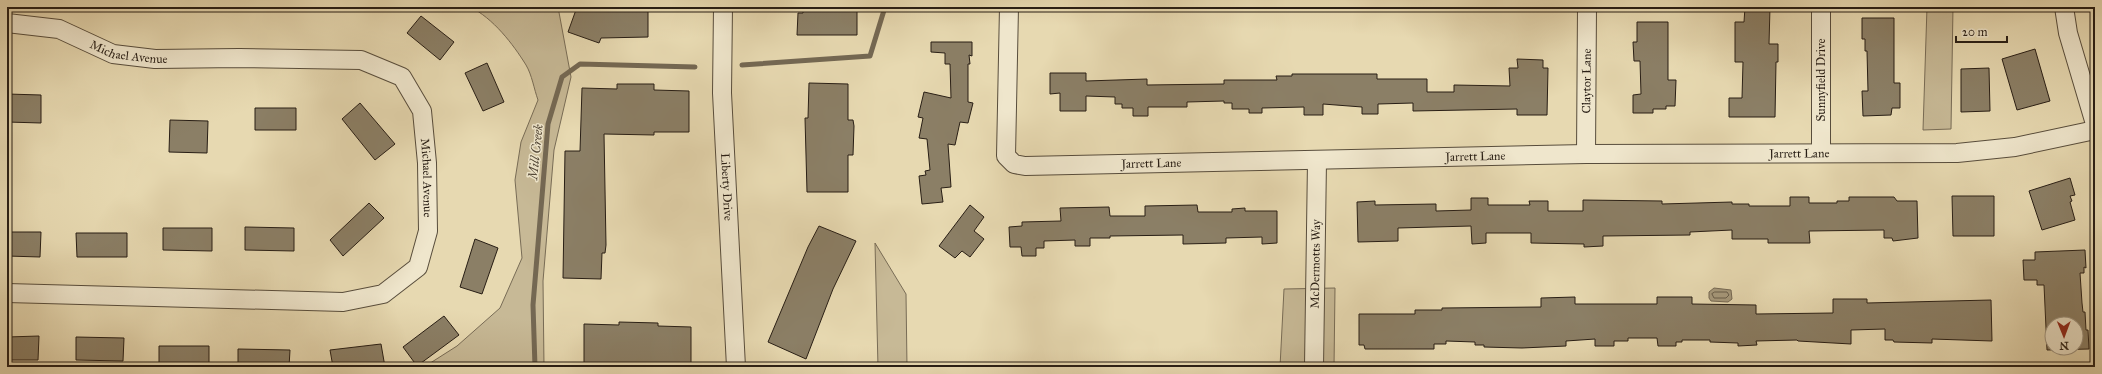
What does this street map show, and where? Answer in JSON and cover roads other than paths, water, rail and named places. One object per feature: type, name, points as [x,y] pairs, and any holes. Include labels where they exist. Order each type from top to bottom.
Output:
[{"type":"street","name":"Liberty Drive","points":[[723,7],[722,92],[736,367]]},
{"type":"street","name":"Jarrett Lane","points":[[1009,7],[1006,156],[1014,164],[1062,166],[1586,154],[1957,153],[2016,147],[2095,130]]},
{"type":"street","name":"Claytor Lane","points":[[1586,154],[1587,7]]},
{"type":"street","name":"Sunnyfield Drive","points":[[1821,7],[1821,153]]},
{"type":"street","points":[[2064,7],[2068,33],[2095,124]]},
{"type":"street","name":"Michael Avenue","points":[[7,23],[59,29],[113,54],[155,59],[240,58],[361,60],[402,77],[422,111],[427,163],[428,231],[418,267],[382,294],[343,302],[7,294]]},
{"type":"street","name":"McDermotts Way","points":[[1314,367],[1317,161]]},
{"type":"water","points":[[1714,288],[1731,290],[1732,299],[1728,302],[1711,301],[1709,298],[1709,292]]},
{"type":"waterway","name":"Mill Creek","points":[[742,65],[870,56],[885,7]]},
{"type":"waterway","name":"Mill Creek","points":[[535,367],[533,305],[548,124],[562,77],[580,64],[695,67]]}]
